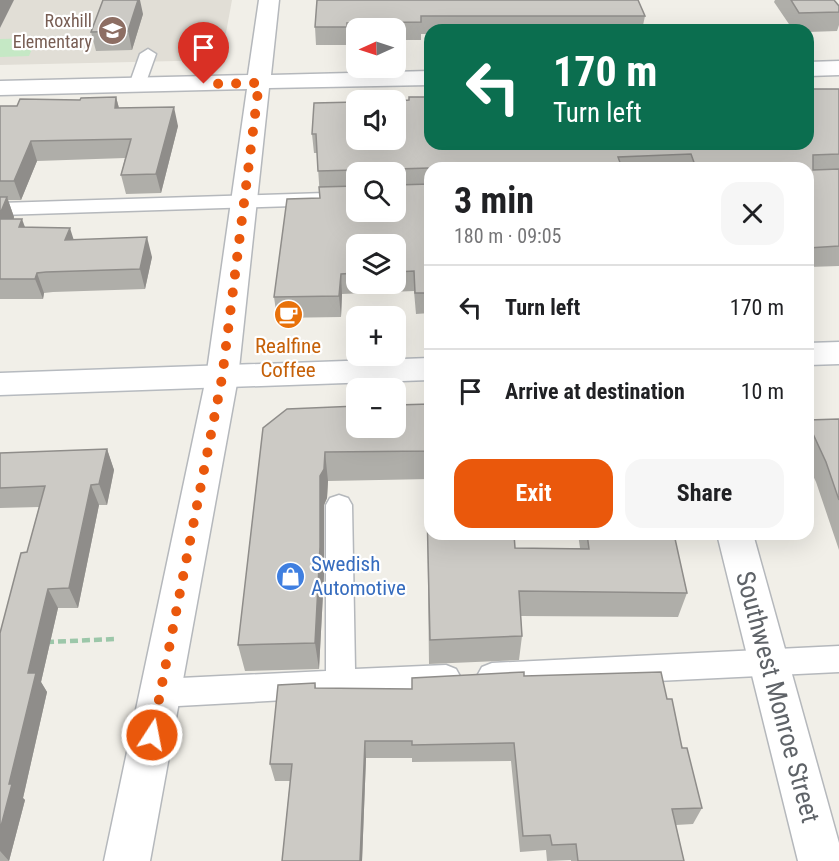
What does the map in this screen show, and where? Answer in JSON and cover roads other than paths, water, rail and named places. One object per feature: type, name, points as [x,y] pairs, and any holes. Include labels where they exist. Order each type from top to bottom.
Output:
[{"type":"street","points":[[127,861],[222,378],[269,0]]},
{"type":"street","points":[[814,69],[839,68]]},
{"type":"street","points":[[0,88],[424,78]]},
{"type":"street","points":[[814,354],[839,353]]},
{"type":"street","points":[[0,384],[424,369]]},
{"type":"street","name":"Southwest Monroe Street","points":[[737,540],[821,861]]},
{"type":"lane","points":[[137,86],[148,54]]},
{"type":"lane","points":[[0,209],[346,198]]},
{"type":"lane","points":[[339,505],[340,684]]},
{"type":"lane","points":[[160,693],[839,659]]},
{"type":"place","name":"Roxhill Elementary","points":[[113,30]]},
{"type":"place","name":"Realfine Coffee","points":[[288,315]]},
{"type":"place","name":"Swedish Automotive","points":[[290,576]]}]
